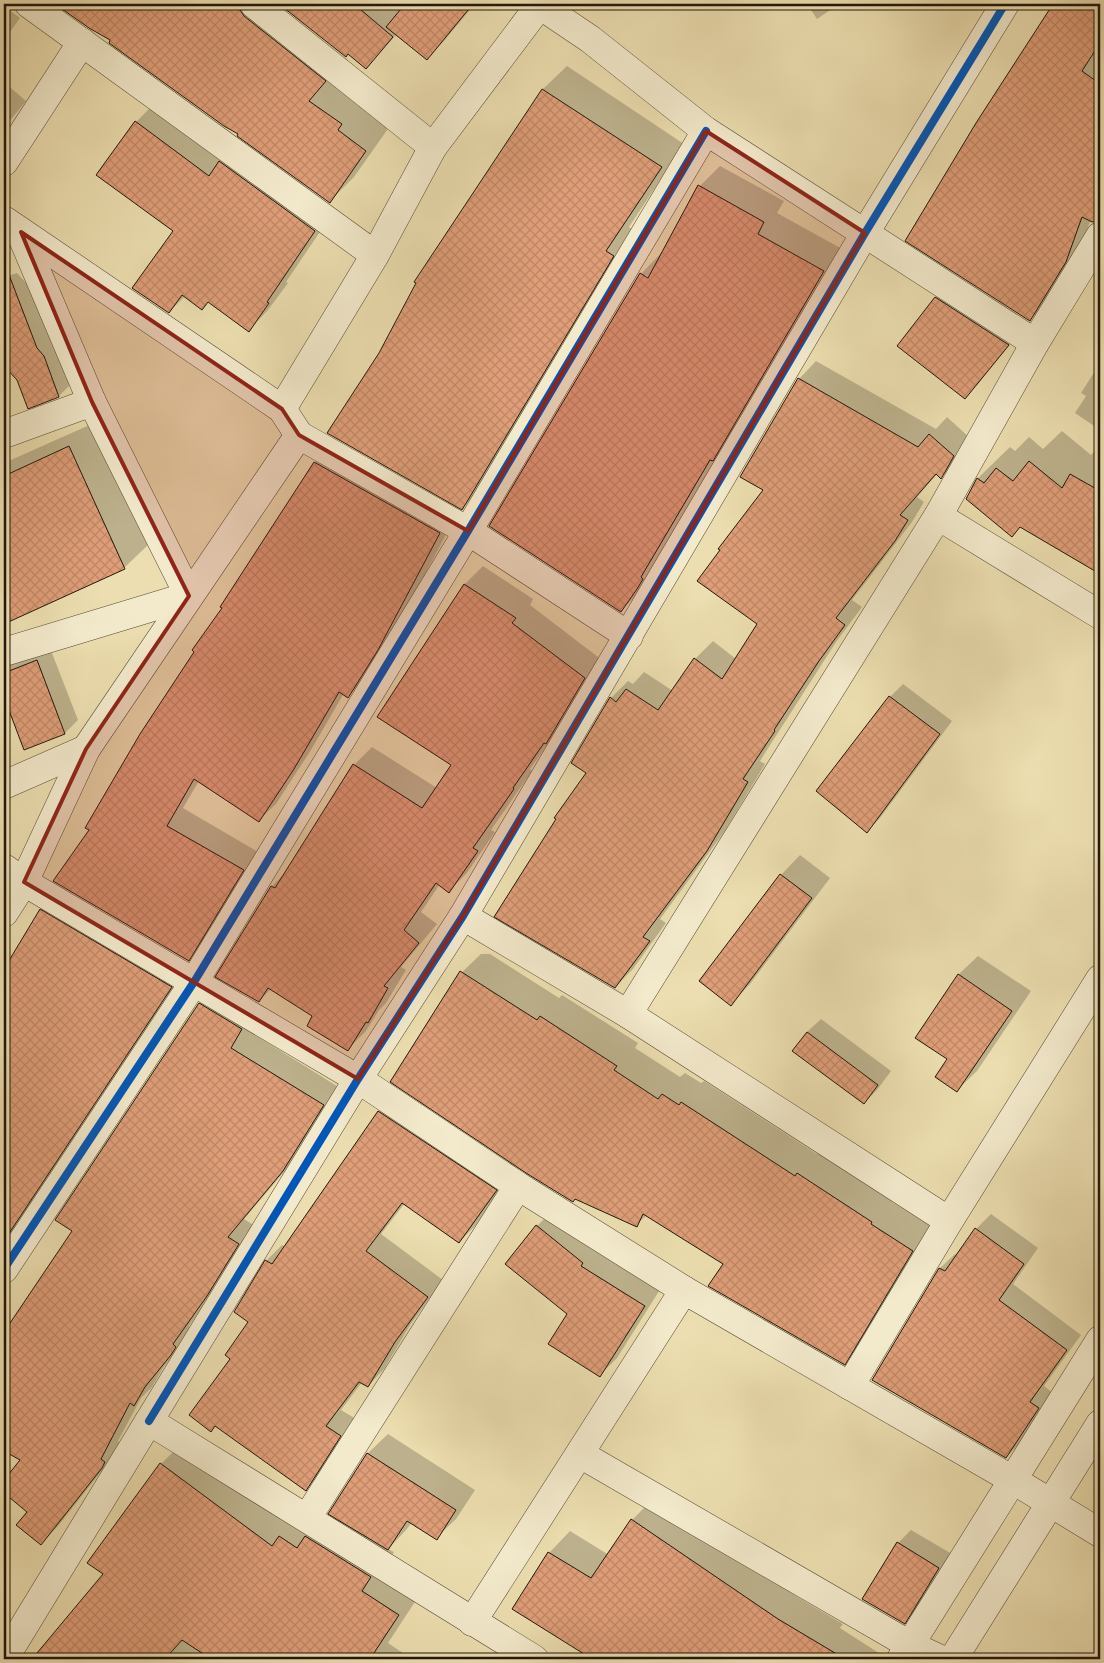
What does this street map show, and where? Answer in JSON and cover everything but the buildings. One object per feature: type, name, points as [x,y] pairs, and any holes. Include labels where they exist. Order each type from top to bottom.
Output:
[{"type":"street","points":[[29,4],[375,255]]},
{"type":"street","points":[[254,4],[433,147]]},
{"type":"street","points":[[4,1659],[358,1079],[463,916],[865,233],[1005,4]]},
{"type":"street","points":[[282,409],[375,255],[433,147],[538,5],[590,40],[706,131],[1035,343]]},
{"type":"street","points":[[4,162],[82,42]]},
{"type":"street","points":[[4,1269],[194,982],[468,531],[706,131]]},
{"type":"street","points":[[10,230],[282,409],[299,435],[468,531],[629,636]]},
{"type":"street","points":[[10,230],[92,402],[189,596]]},
{"type":"street","points":[[628,1014],[938,516],[1035,343],[1100,236]]},
{"type":"street","points":[[4,434],[92,402]]},
{"type":"street","points":[[4,914],[14,875],[86,749],[299,435]]},
{"type":"street","points":[[938,516],[1100,615]]},
{"type":"street","points":[[4,652],[189,596]]},
{"type":"street","points":[[4,786],[86,749]]},
{"type":"street","points":[[14,875],[358,1079],[518,1186],[684,1290],[1013,1480],[1100,1533]]},
{"type":"street","points":[[463,916],[628,1014],[949,1221]]},
{"type":"street","points":[[850,1386],[949,1221],[1100,979]]},
{"type":"street","points":[[307,1518],[518,1186]]},
{"type":"street","points":[[472,1622],[684,1290]]},
{"type":"street","points":[[906,1652],[1100,1340]]},
{"type":"street","points":[[149,1421],[534,1659]]},
{"type":"street","points":[[953,1659],[1100,1424]]},
{"type":"street","points":[[580,1454],[906,1652],[940,1659]]},
{"type":"highlighted area","points":[[706,131],[865,233],[463,916],[358,1079],[24,882],[86,749],[189,596],[92,402],[21,232],[282,409],[299,435],[468,531]]},
{"type":"cycle path","points":[[149,1421],[358,1079],[463,916],[865,233],[1005,4]]},
{"type":"cycle path","points":[[4,1269],[194,982],[468,531],[706,131]]}]
